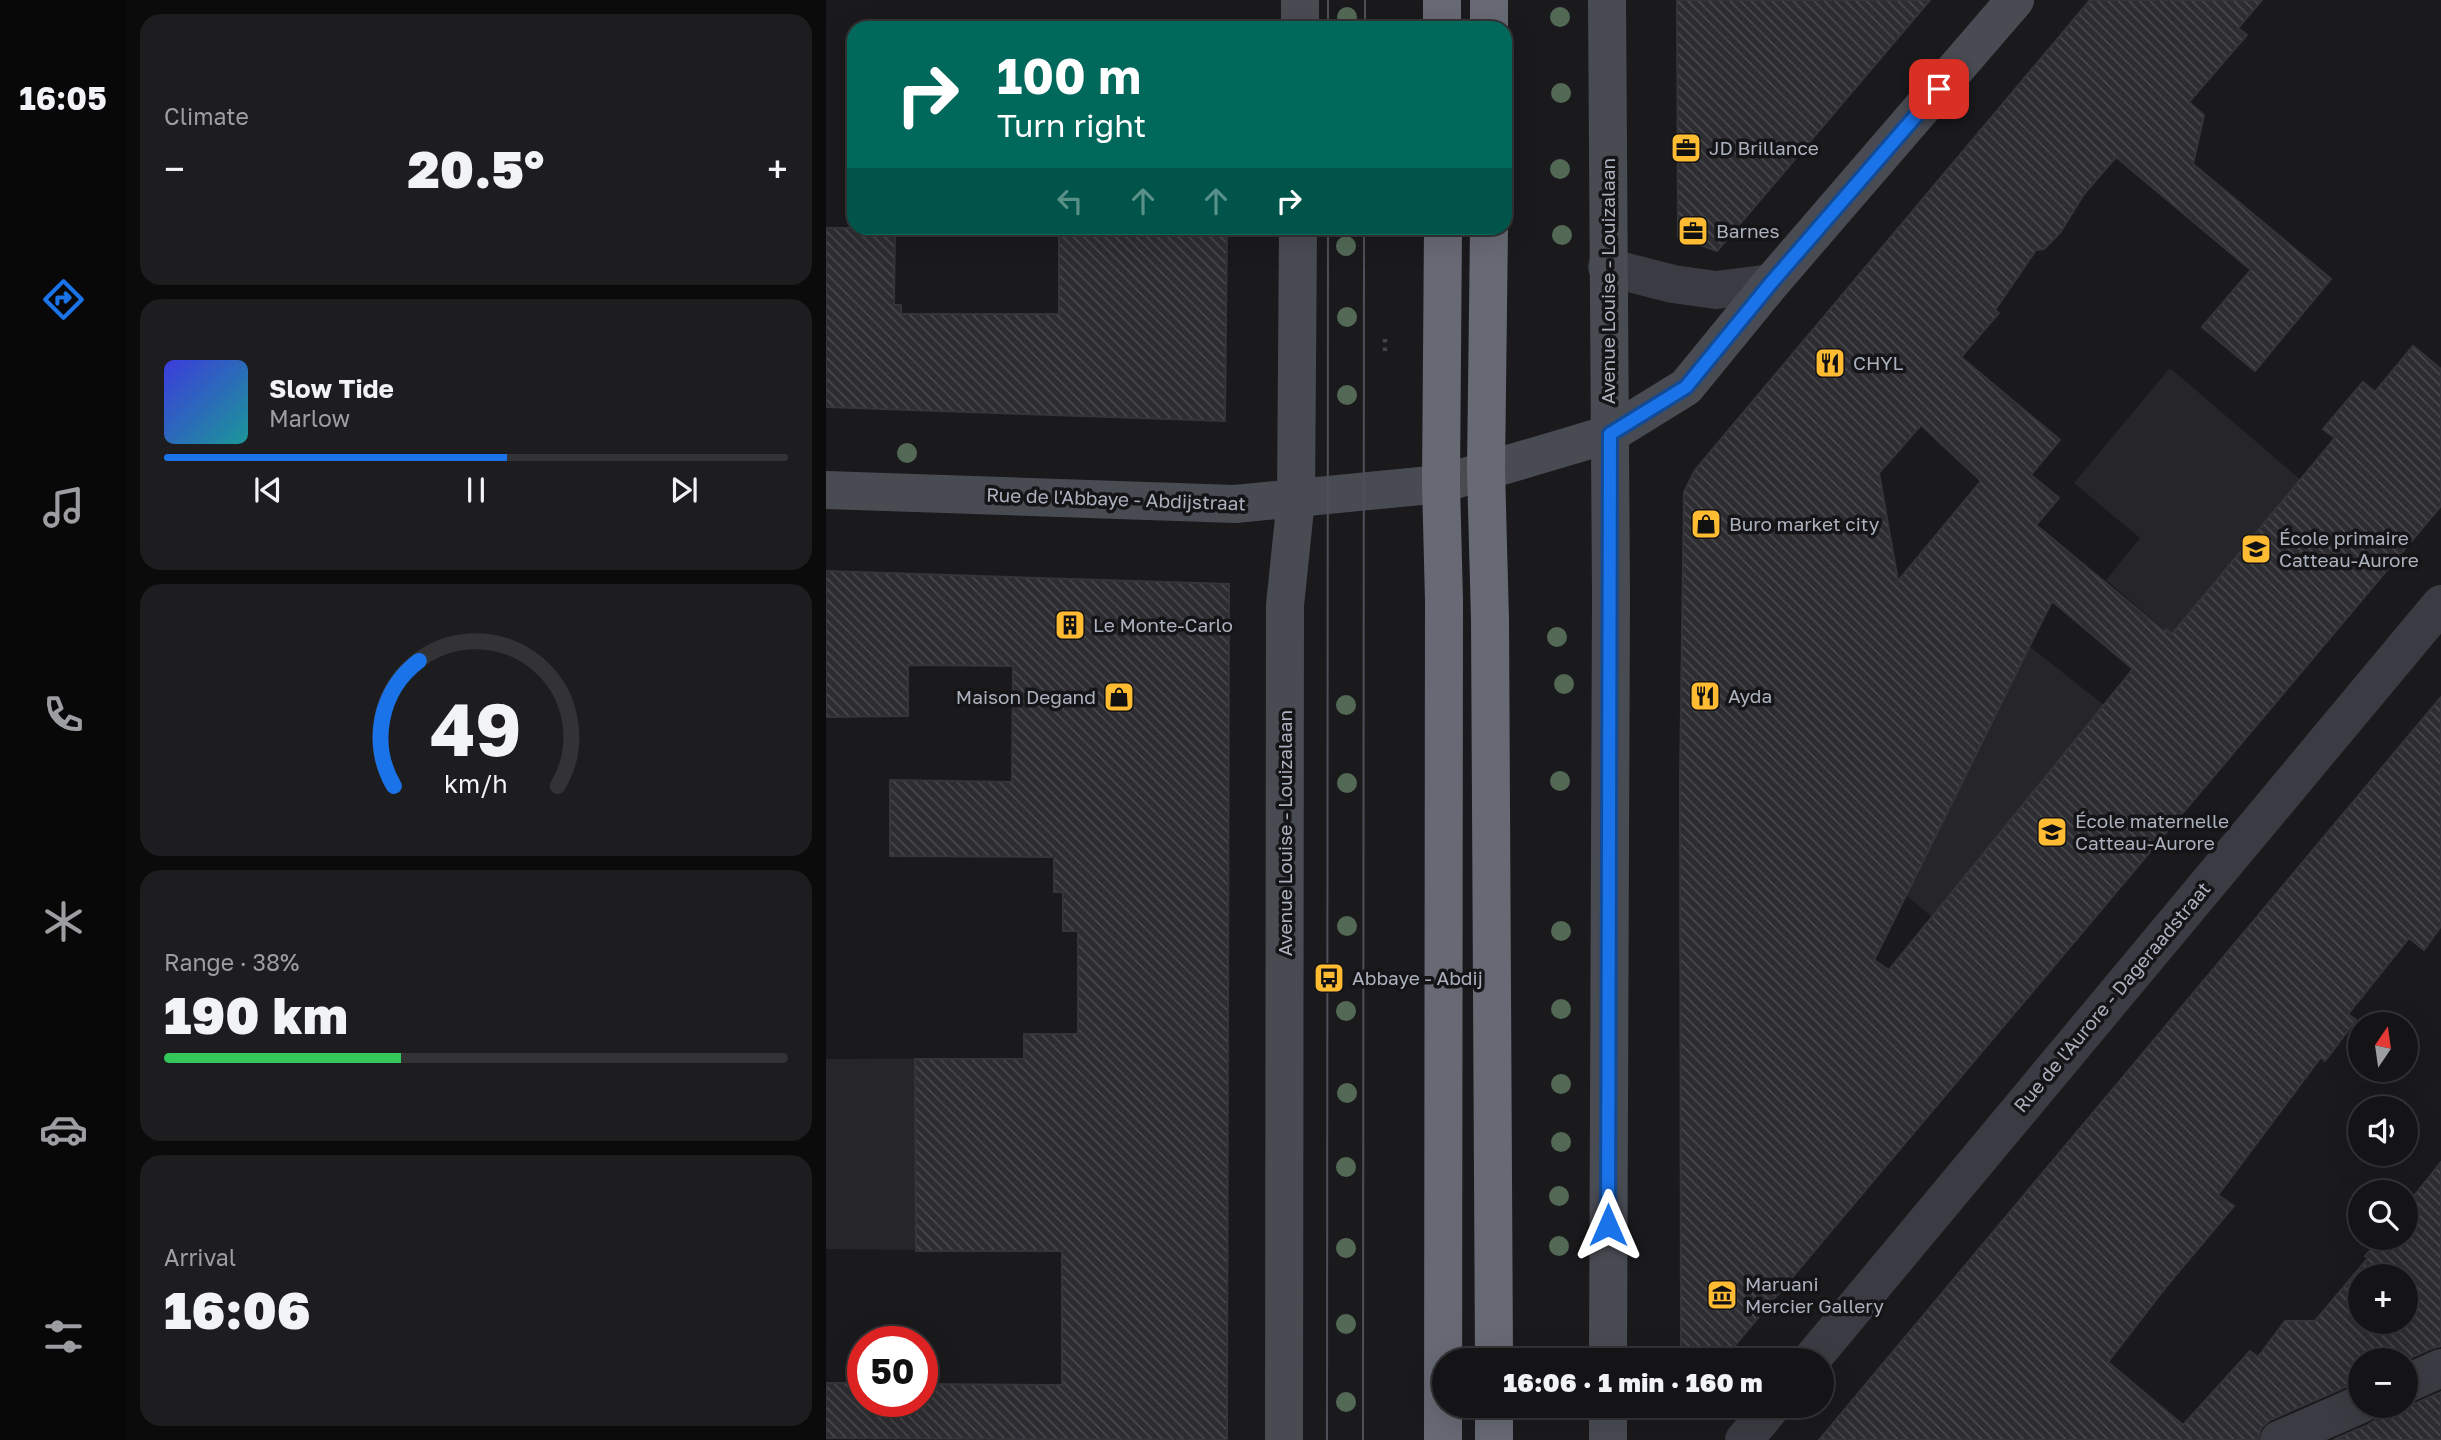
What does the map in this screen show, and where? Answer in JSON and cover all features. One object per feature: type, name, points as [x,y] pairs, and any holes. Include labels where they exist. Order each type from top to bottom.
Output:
[{"type":"highway","points":[[1442,0],[1442,21]]},
{"type":"highway","points":[[1489,0],[1489,21]]},
{"type":"highway","points":[[1443,235],[1443,1440]]},
{"type":"highway","points":[[1489,235],[1486,470],[1490,620],[1494,1348]]},
{"type":"highway","points":[[1494,1418],[1494,1440]]},
{"type":"main road","points":[[1300,0],[1300,21]]},
{"type":"main road","name":"Avenue Louise - Louizalaan","points":[[1607,0],[1610,434],[1608,1348]]},
{"type":"main road","name":"Rue de l'Abbaye - Abdijstraat","points":[[826,490],[1235,504],[1441,484],[1610,434],[1686,387],[1771,283],[2015,0]]},
{"type":"main road","name":"Avenue Louise - Louizalaan","points":[[1284,1440],[1285,605],[1296,499],[1298,235]]},
{"type":"main road","points":[[1608,1418],[1608,1440]]},
{"type":"street","points":[[1607,267],[1673,284],[1716,290],[1771,283]]},
{"type":"street","name":"Rue de l'Aurore - Dageraadstraat","points":[[1821,1348],[2441,604]]},
{"type":"street","points":[[2418,1379],[2441,1368]]},
{"type":"street","points":[[2279,1440],[2348,1410]]},
{"type":"street","points":[[1744,1440],[1762,1418]]},
{"type":"path","points":[[1385,339],[1385,356]]},
{"type":"shaded area","name":"École primaire Catteau-Aurore","points":[[2170,368],[2301,480],[2265,715],[2106,580],[2140,538],[2074,483]]},
{"type":"shaded area","name":"École maternelle Catteau-Aurore","points":[[2029,646],[2205,785],[2027,998],[1906,895]]},
{"type":"shaded area","points":[[1228,1057],[1228,1253],[826,1249],[826,1059]]},
{"type":"building","points":[[1677,0],[1930,0],[1717,251],[1678,237]]},
{"type":"building","points":[[2090,0],[2262,0],[2238,28],[2247,35],[2189,102],[2204,115],[2193,164],[2331,279],[2255,371],[2202,327],[2251,270],[2116,157],[2084,194],[2060,233],[2044,249],[2036,250],[1995,310],[1999,313],[1961,357],[2060,440],[2031,475],[2059,498],[2036,525],[2165,632],[2166,629],[2172,634],[2335,438],[2323,429],[2363,382],[2375,392],[2413,346],[2441,369],[2441,506],[1733,1348],[1681,1348],[1680,778],[1684,492],[1695,470]],"holes":[[[1921,425],[1981,481],[1898,581],[1879,473]],[[2052,601],[2133,669],[1889,970],[1874,960]]]},
{"type":"building","points":[[826,228],[847,228],[847,235],[895,235],[894,305],[901,305],[901,314],[1059,314],[1059,235],[1227,235],[1225,421],[826,407]]},
{"type":"building","points":[[826,571],[1229,584],[1227,1440],[826,1438],[826,1383],[847,1383],[847,1417],[938,1417],[938,1384],[1062,1385],[1062,1251],[916,1251],[915,1059],[1024,1059],[1024,1034],[1078,1034],[1078,931],[1063,931],[1063,892],[1054,892],[1054,857],[890,856],[890,780],[1012,782],[1013,666],[908,665],[908,716],[826,717]]},
{"type":"building","points":[[2441,697],[2441,926],[2424,950],[2409,938],[2348,1012],[2348,1031],[2325,1061],[2321,1057],[2218,1195],[2234,1206],[2108,1362],[2183,1425],[2250,1351],[2258,1357],[2285,1321],[2315,1321],[2348,1282],[2348,1334],[2418,1334],[2418,1264],[2363,1264],[2370,1250],[2418,1250],[2418,1191],[2441,1162],[2441,1346],[2418,1354],[2418,1348],[2348,1348],[2348,1386],[2270,1420],[2261,1428],[2258,1440],[1819,1440]]},
{"type":"building","points":[[2441,1392],[2441,1440],[2333,1440],[2370,1424],[2377,1418],[2418,1418],[2418,1402]]},
{"type":"tram line","points":[[1328,0],[1328,21]]},
{"type":"tram line","points":[[1365,0],[1365,21]]},
{"type":"tram line","points":[[1327,1440],[1328,235]]},
{"type":"tram line","points":[[1363,1440],[1364,235]]},
{"type":"place","name":"JD Brillance","points":[[1686,148]]},
{"type":"place","name":"Barnes","points":[[1693,231]]},
{"type":"place","name":"CHYL","points":[[1830,363]]},
{"type":"place","name":"Buro market city","points":[[1706,524]]},
{"type":"place","name":"École primaire Catteau-Aurore","points":[[2256,549]]},
{"type":"place","name":"Le Monte-Carlo","points":[[1070,625]]},
{"type":"place","name":"Ayda","points":[[1705,696]]},
{"type":"place","name":"Maison Degand","points":[[1119,697]]},
{"type":"place","name":"École maternelle Catteau-Aurore","points":[[2052,832]]},
{"type":"place","name":"Abbaye - Abdij","points":[[1329,978]]},
{"type":"place","name":"Maruani Mercier Gallery","points":[[1722,1295]]},
{"type":"route","points":[[1608,1225],[1610,434],[1686,387],[1771,283],[1939,89]]}]
